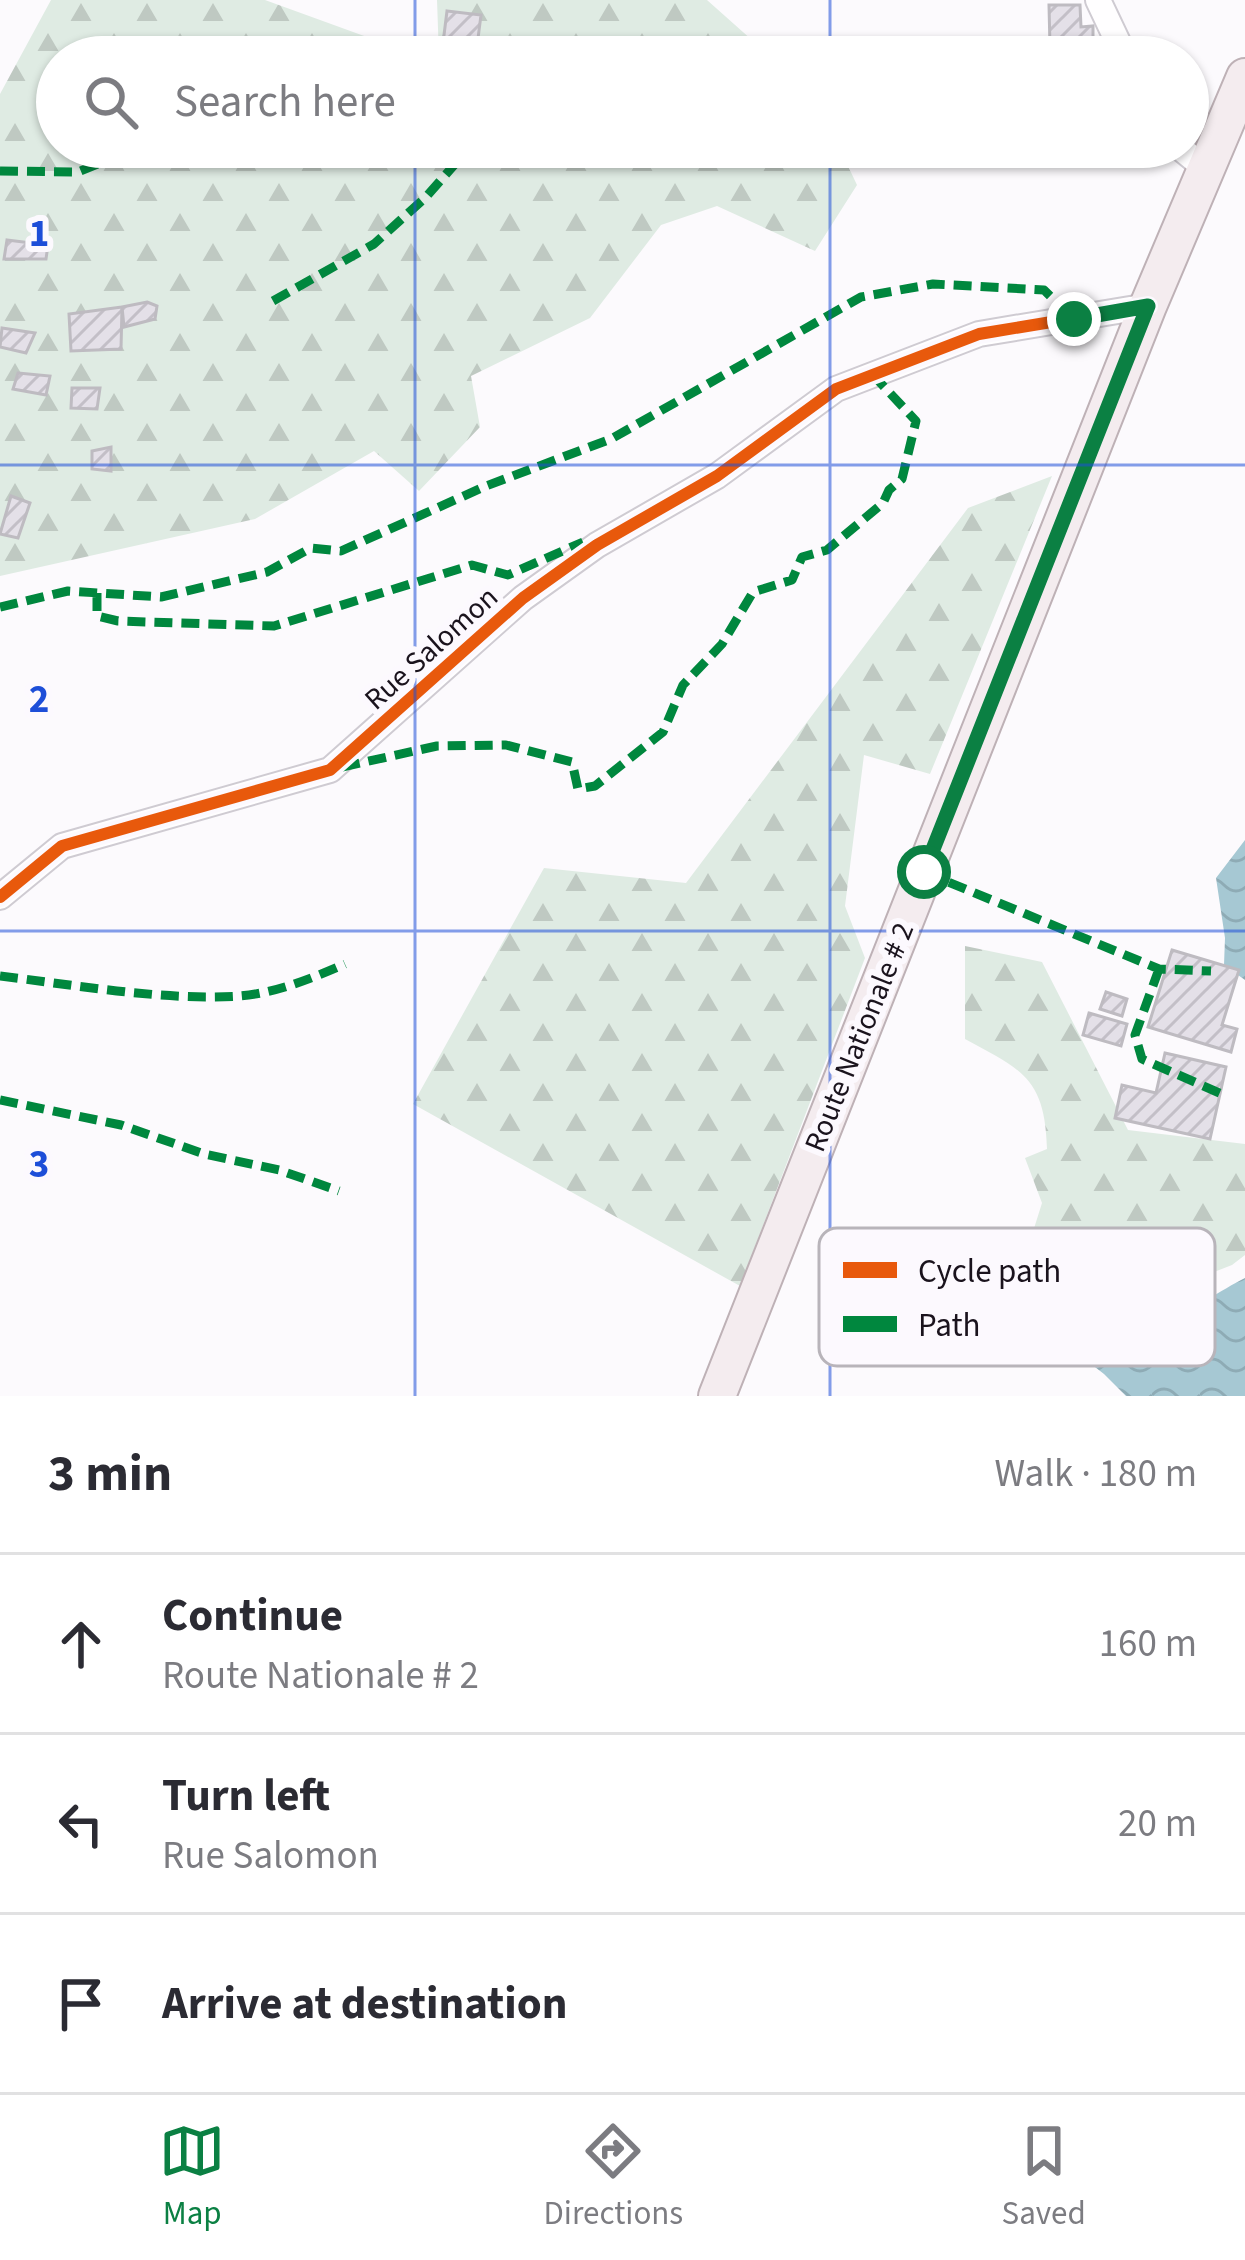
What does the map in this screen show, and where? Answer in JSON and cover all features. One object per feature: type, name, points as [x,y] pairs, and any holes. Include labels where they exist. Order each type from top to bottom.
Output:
[{"type":"main road","name":"Route Nationale # 2","points":[[1209,132],[1245,77]]},
{"type":"main road","name":"Route Nationale # 2","points":[[717,1396],[1148,306],[1189,168]]},
{"type":"street","points":[[1099,0],[1115,36]]},
{"type":"street","name":"Rue Salomon","points":[[0,897],[62,846],[330,770],[523,598],[597,544],[718,476],[836,389],[979,334],[1148,306]]},
{"type":"green space","points":[[51,0],[265,0],[364,36],[36,36],[36,168],[849,168],[857,185],[815,251],[717,206],[661,225],[590,318],[471,376],[480,427],[419,491],[374,451],[255,519],[0,576],[0,94]]},
{"type":"green space","points":[[437,0],[707,0],[747,36],[438,36]]},
{"type":"green space","points":[[1052,476],[930,774],[864,755],[845,906],[865,958],[740,1286],[413,1104],[544,868],[686,883],[968,508]]},
{"type":"green space","points":[[965,946],[1042,962],[1128,1130],[1245,1144],[1245,1255],[1215,1272],[1215,1228],[1034,1228],[1042,1203],[1025,1158],[1047,1149],[1041,1106],[1027,1079],[965,1039]]},
{"type":"water","points":[[1245,840],[1245,980],[1224,965],[1216,878]]},
{"type":"water","points":[[1245,1278],[1245,1396],[1126,1396],[1094,1366],[1215,1366],[1215,1295]]},
{"type":"building","points":[[1049,5],[1080,5],[1081,27],[1093,26],[1093,36],[1050,36]]},
{"type":"building","points":[[447,11],[481,15],[478,36],[444,36]]},
{"type":"building","points":[[7,240],[48,245],[46,259],[4,259]]},
{"type":"building","points":[[147,302],[157,306],[155,319],[124,327],[122,307]]},
{"type":"building","points":[[122,307],[121,349],[71,351],[69,314]]},
{"type":"building","points":[[2,328],[35,333],[26,353],[0,347]]},
{"type":"building","points":[[18,373],[50,376],[46,395],[13,389]]},
{"type":"building","points":[[72,388],[100,388],[97,409],[71,408]]},
{"type":"building","points":[[111,447],[111,471],[92,469],[92,451]]},
{"type":"building","points":[[11,496],[30,503],[18,538],[0,534]]},
{"type":"building","points":[[1172,950],[1239,970],[1222,1025],[1237,1029],[1231,1052],[1148,1027]]},
{"type":"building","points":[[1106,992],[1127,999],[1122,1016],[1100,1009]]},
{"type":"building","points":[[1089,1013],[1127,1024],[1121,1046],[1083,1035]]},
{"type":"building","points":[[1165,1053],[1226,1067],[1210,1139],[1115,1118],[1122,1085],[1156,1093]]},
{"type":"marked path","points":[[0,171],[78,172],[88,168]]},
{"type":"marked path","points":[[273,301],[374,244],[452,168]]},
{"type":"marked path","points":[[0,607],[68,591],[161,597],[267,572],[311,548],[341,551],[486,486],[611,439],[861,297],[933,284],[1044,290],[1074,319]]},
{"type":"marked path","points":[[342,767],[437,746],[506,745],[572,762],[578,789],[595,786],[663,732],[683,685],[722,644],[753,592],[792,580],[802,557],[827,550],[883,503],[902,479],[916,421],[873,375]]},
{"type":"marked path","points":[[97,593],[97,616],[118,621],[274,626],[472,565],[508,575],[583,542]]},
{"type":"marked path","points":[[924,872],[1159,969],[1211,971]]},
{"type":"marked path","points":[[0,976],[150,994],[240,996],[281,988],[345,964]]},
{"type":"marked path","points":[[1159,969],[1135,1035],[1142,1059],[1224,1095]]},
{"type":"marked path","points":[[0,1100],[121,1125],[204,1154],[279,1170],[339,1191]]},
{"type":"cycle path","points":[[0,897],[62,846],[330,770],[523,598],[597,545],[717,476],[836,389],[979,334],[1148,306]]},
{"type":"route","points":[[924,872],[1148,306],[1074,319]]}]
